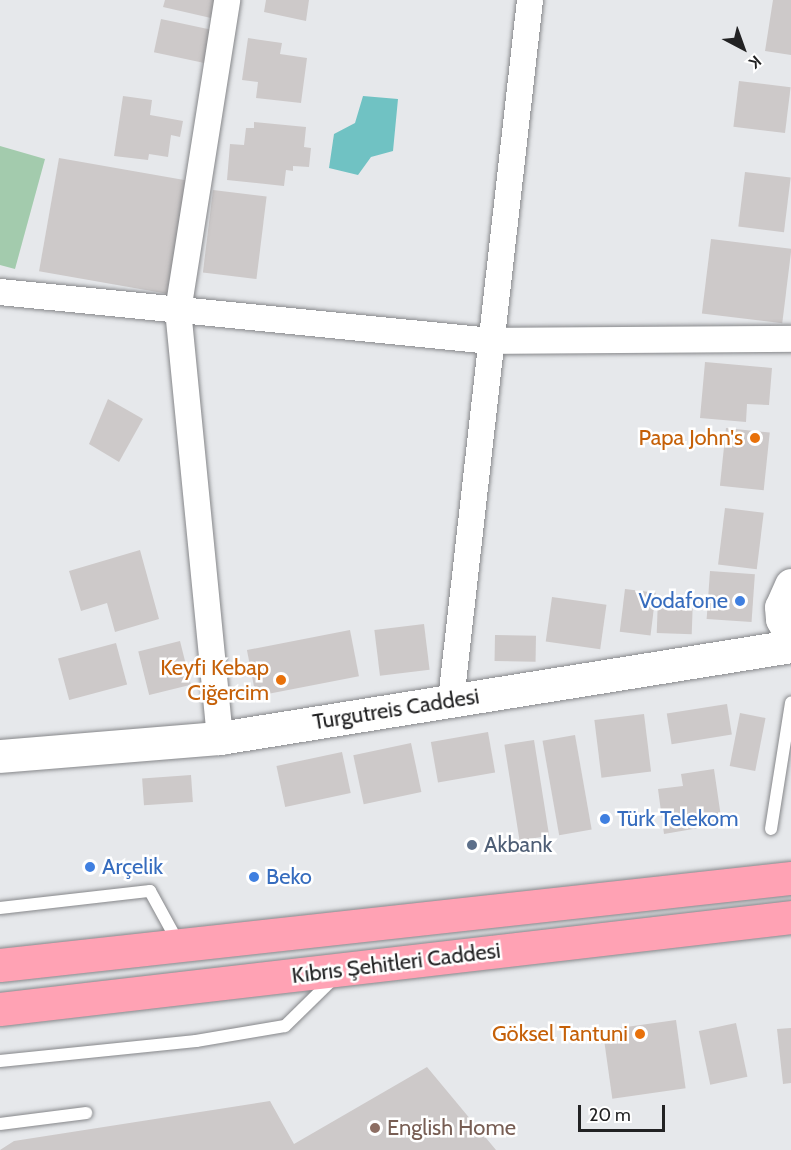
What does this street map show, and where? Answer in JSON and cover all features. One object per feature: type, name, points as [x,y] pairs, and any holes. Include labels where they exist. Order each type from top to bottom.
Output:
[{"type":"highway","name":"Kıbrıs Şehitleri Caddesi","points":[[0,965],[791,878]]},
{"type":"highway","name":"Kıbrıs Şehitleri Caddesi","points":[[0,1009],[791,917]]},
{"type":"street","points":[[220,738],[178,311],[227,0]]},
{"type":"street","points":[[451,700],[489,341],[530,0]]},
{"type":"street","points":[[0,292],[489,341],[791,339]]},
{"type":"street","points":[[781,638],[784,596],[791,585]]},
{"type":"street","name":"Turgutreis Caddesi","points":[[0,756],[220,738],[451,700],[781,638]]},
{"type":"lane","points":[[771,829],[791,703]]},
{"type":"lane","points":[[0,908],[150,891],[179,945]]},
{"type":"lane","points":[[0,1061],[196,1041],[285,1026],[342,970]]},
{"type":"lane","points":[[0,1124],[86,1113]]},
{"type":"green space","points":[[0,146],[45,159],[15,269],[0,265]]},
{"type":"water","points":[[363,96],[398,99],[393,151],[371,157],[358,175],[329,168],[334,134],[355,123]]},
{"type":"building","points":[[165,0],[215,0],[211,18],[163,7]]},
{"type":"building","points":[[266,0],[309,0],[306,21],[264,12]]},
{"type":"building","points":[[773,0],[791,0],[791,55],[765,51]]},
{"type":"building","points":[[161,19],[215,30],[208,64],[154,52]]},
{"type":"building","points":[[248,38],[282,43],[280,54],[307,58],[301,103],[256,98],[258,82],[242,80]]},
{"type":"building","points":[[739,81],[791,87],[785,133],[733,127]]},
{"type":"building","points":[[123,96],[152,100],[150,115],[183,121],[180,137],[171,135],[168,157],[149,154],[148,160],[114,156]]},
{"type":"building","points":[[254,122],[306,127],[304,147],[311,148],[309,167],[293,166],[293,171],[286,170],[284,186],[227,180],[230,144],[244,145],[246,128],[254,128]]},
{"type":"building","points":[[59,158],[187,181],[167,294],[39,271]]},
{"type":"building","points":[[745,172],[791,178],[784,232],[738,227]]},
{"type":"building","points":[[213,190],[267,197],[256,279],[203,272]]},
{"type":"building","points":[[711,239],[791,249],[782,323],[702,313]]},
{"type":"building","points":[[705,362],[772,368],[769,405],[747,404],[746,422],[700,418]]},
{"type":"building","points":[[108,399],[143,419],[119,462],[89,444]]},
{"type":"building","points":[[726,428],[770,433],[764,490],[720,486]]},
{"type":"building","points":[[725,508],[764,513],[757,569],[718,565]]},
{"type":"building","points":[[140,550],[159,619],[115,632],[107,603],[81,611],[69,571]]},
{"type":"building","points":[[710,571],[755,574],[752,622],[707,619]]},
{"type":"building","points":[[625,589],[656,593],[651,635],[620,632]]},
{"type":"building","points":[[552,597],[606,605],[600,649],[546,642]]},
{"type":"building","points":[[658,597],[693,598],[692,634],[657,633]]},
{"type":"building","points":[[424,624],[430,670],[380,676],[374,630]]},
{"type":"building","points":[[350,630],[359,676],[256,696],[247,650]]},
{"type":"building","points":[[495,635],[536,636],[536,662],[495,661]]},
{"type":"building","points":[[180,641],[191,685],[149,695],[138,651]]},
{"type":"building","points":[[116,643],[127,685],[69,700],[58,659]]},
{"type":"building","points":[[727,704],[732,735],[672,744],[667,714]]},
{"type":"building","points":[[740,713],[766,718],[755,771],[730,766]]},
{"type":"building","points":[[644,714],[651,772],[601,778],[594,720]]},
{"type":"building","points":[[488,732],[495,772],[438,782],[431,742]]},
{"type":"building","points":[[575,735],[592,830],[559,835],[543,741]]},
{"type":"building","points":[[534,740],[549,836],[520,840],[504,745]]},
{"type":"building","points":[[411,743],[421,792],[364,804],[353,755]]},
{"type":"building","points":[[342,752],[351,793],[285,807],[276,766]]},
{"type":"building","points":[[714,769],[722,824],[664,834],[658,789],[683,786],[681,774]]},
{"type":"building","points":[[191,775],[193,802],[144,805],[142,778]]},
{"type":"building","points":[[676,1020],[686,1088],[612,1099],[603,1030]]},
{"type":"building","points":[[736,1023],[747,1077],[710,1085],[699,1031]]},
{"type":"building","points":[[791,1028],[791,1083],[783,1084],[777,1029]]},
{"type":"building","points":[[427,1067],[496,1150],[0,1150],[14,1141],[270,1101],[294,1144]]},
{"type":"place","name":"Papa John's","points":[[755,438]]},
{"type":"place","name":"Vodafone","points":[[740,601]]},
{"type":"place","name":"Keyfi Kebap Ciğercim","points":[[281,680]]},
{"type":"place","name":"Türk Telekom","points":[[605,819]]},
{"type":"place","name":"Akbank","points":[[472,845]]},
{"type":"place","name":"Arçelik","points":[[90,867]]},
{"type":"place","name":"Beko","points":[[254,877]]},
{"type":"place","name":"Göksel Tantuni","points":[[640,1034]]},
{"type":"place","name":"English Home","points":[[375,1128]]}]
